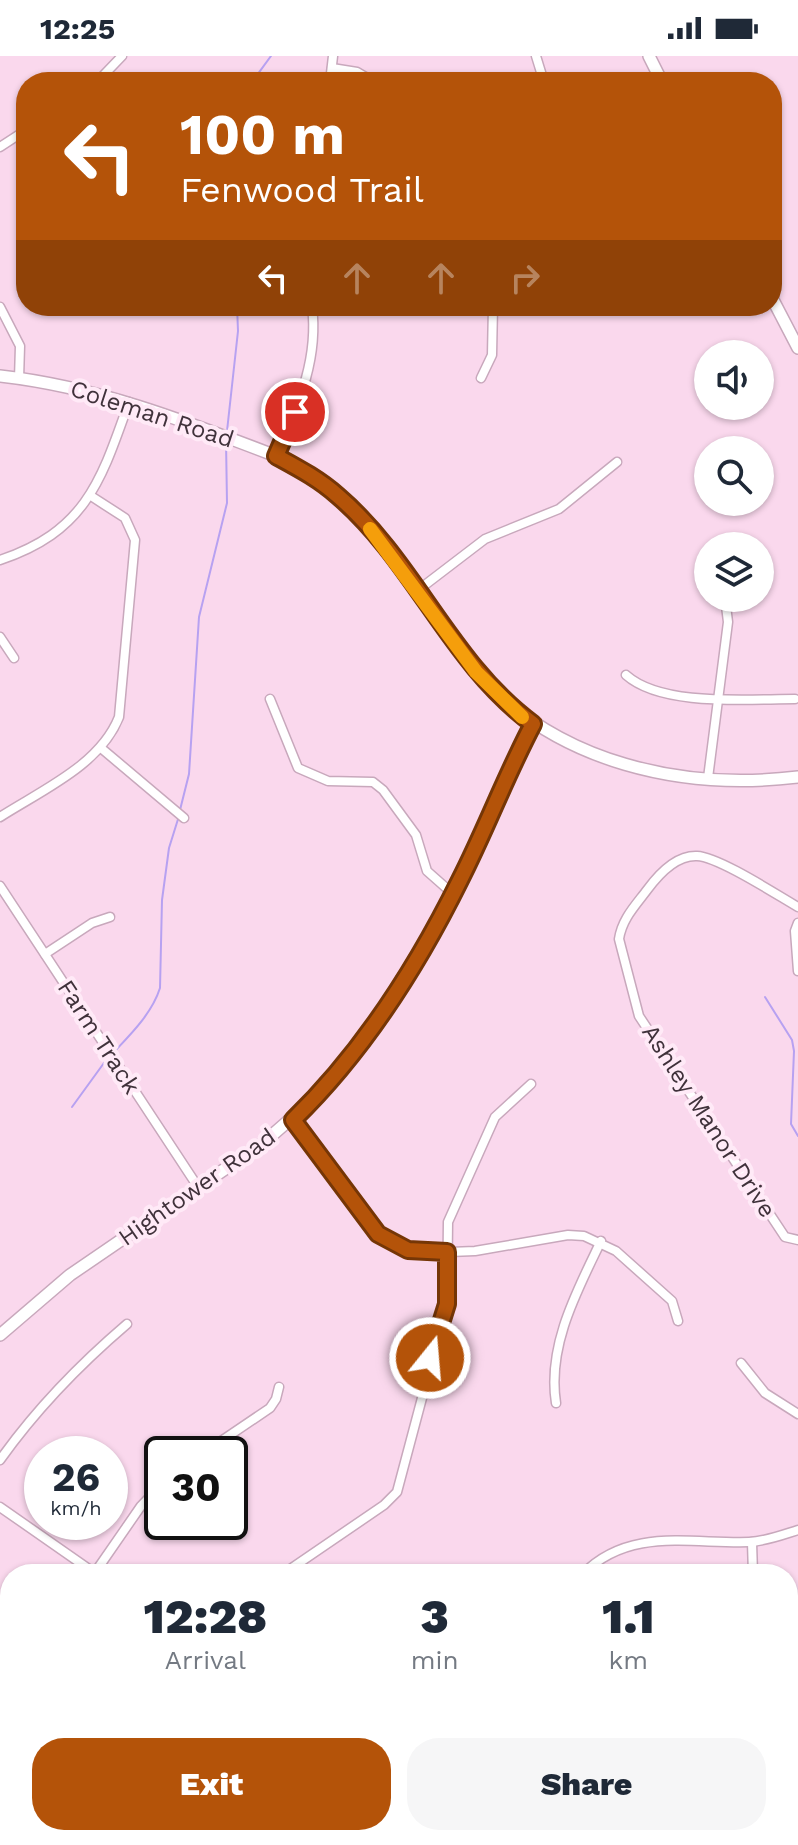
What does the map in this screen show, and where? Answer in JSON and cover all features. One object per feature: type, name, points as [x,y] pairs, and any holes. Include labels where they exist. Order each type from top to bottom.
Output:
[{"type":"street","points":[[107,72],[122,56]]},
{"type":"street","points":[[331,72],[333,56]]},
{"type":"street","points":[[332,68],[357,72]]},
{"type":"street","points":[[0,307],[20,346],[19,379]]},
{"type":"street","points":[[276,456],[310,368],[312,316]]},
{"type":"street","points":[[481,378],[492,355],[493,316]]},
{"type":"street","points":[[781,316],[798,348]]},
{"type":"street","name":"Coleman Road","points":[[0,376],[75,387],[129,402],[276,456],[321,482],[345,502],[377,537],[476,672],[502,700],[569,746],[610,761],[708,778],[798,777]]},
{"type":"street","points":[[0,560],[45,541],[70,521],[91,496],[105,469],[129,402]]},
{"type":"street","points":[[417,591],[485,539],[559,509],[617,462]]},
{"type":"street","points":[[0,817],[101,748],[115,729],[122,706],[135,540],[125,518],[91,496]]},
{"type":"street","points":[[708,778],[727,612]]},
{"type":"street","points":[[0,637],[14,658]]},
{"type":"street","points":[[626,675],[636,685],[651,691],[719,699],[795,699]]},
{"type":"street","points":[[270,699],[298,768],[328,781],[373,782],[383,790],[416,835],[427,871],[453,894]]},
{"type":"street","name":"Hightower Road","points":[[0,1335],[70,1275],[293,1120],[353,1056],[422,950],[453,894],[533,724]]},
{"type":"street","points":[[101,748],[184,818]]},
{"type":"street","name":"Ashley Manor Drive","points":[[798,907],[739,873],[699,856],[678,861],[656,879],[629,914],[621,927],[619,939],[639,1016],[785,1237],[798,1240]]},
{"type":"street","name":"Farm Track","points":[[0,886],[198,1187]]},
{"type":"street","points":[[45,954],[92,923],[110,917]]},
{"type":"street","points":[[798,923],[795,931],[798,971]]},
{"type":"street","points":[[298,1564],[384,1505],[397,1492],[447,1304],[448,1222],[488,1128],[503,1107],[531,1084]]},
{"type":"street","points":[[293,1120],[378,1234],[408,1250],[447,1252],[497,1249],[568,1235],[601,1241],[672,1301],[678,1321]]},
{"type":"street","points":[[556,1403],[554,1388],[563,1326],[601,1241]]},
{"type":"street","points":[[0,1460],[48,1398],[85,1360],[127,1324]]},
{"type":"street","points":[[741,1363],[765,1393],[798,1414]]},
{"type":"street","points":[[229,1436],[270,1408],[279,1387]]},
{"type":"street","points":[[102,1564],[144,1503]]},
{"type":"street","points":[[0,1507],[81,1564]]},
{"type":"street","points":[[595,1564],[606,1555],[639,1542],[752,1542],[798,1530]]},
{"type":"street","points":[[752,1542],[753,1564]]},
{"type":"waterway","points":[[259,72],[271,56]]},
{"type":"waterway","points":[[227,431],[237,316]]},
{"type":"waterway","points":[[180,810],[189,774],[199,617],[227,503],[226,441]]},
{"type":"waterway","points":[[114,1052],[147,1014],[160,988],[162,900],[169,848],[179,816]]},
{"type":"waterway","points":[[765,997],[792,1040],[791,1124],[798,1136]]},
{"type":"waterway","points":[[72,1107],[109,1056]]},
{"type":"slow traffic","points":[[370,529],[476,672],[522,717]]},
{"type":"route","points":[[295,412],[276,456],[321,482],[357,514],[476,672],[502,700],[533,724],[461,878],[424,946],[353,1056],[293,1120],[366,1222],[378,1234],[408,1250],[447,1252],[447,1304],[430,1358]]}]
